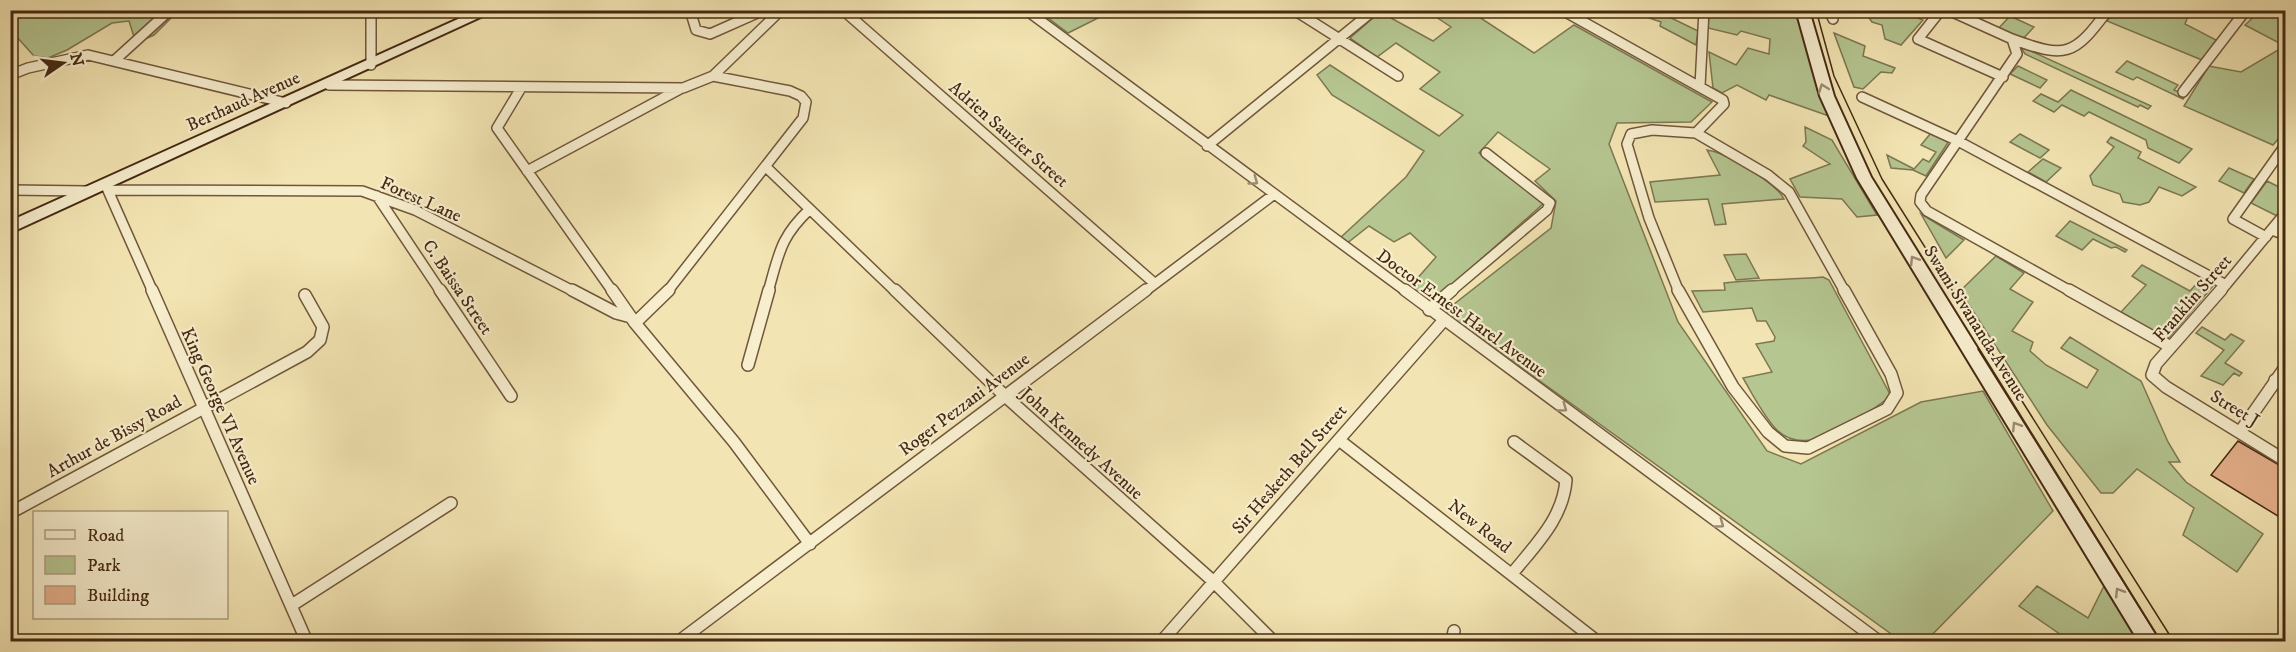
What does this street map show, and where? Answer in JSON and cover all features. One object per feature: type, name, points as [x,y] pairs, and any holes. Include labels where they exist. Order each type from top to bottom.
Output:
[{"type":"street","points":[[115,60],[170,10]]},
{"type":"street","points":[[370,10],[372,65]]},
{"type":"street","name":"Berthaud Avenue","points":[[10,228],[87,191],[106,187],[490,10]]},
{"type":"street","points":[[690,10],[696,30],[710,34],[764,10]]},
{"type":"street","points":[[527,171],[683,88],[713,76],[781,10]]},
{"type":"street","name":"Adrien Sauzier Street","points":[[843,10],[1153,282]]},
{"type":"street","name":"Doctor Ernest Harel Avenue","points":[[1026,10],[1880,642]]},
{"type":"street","points":[[1294,10],[1398,76]]},
{"type":"street","points":[[1207,146],[1374,10]]},
{"type":"street","points":[[1562,10],[1723,100],[1724,104],[1696,133],[1652,130],[1631,134],[1627,144],[1649,218],[1680,294],[1733,387],[1768,432],[1785,446],[1808,448],[1887,409],[1897,393],[1891,374],[1794,199],[1768,176],[1696,133]]},
{"type":"street","points":[[1700,86],[1704,10]]},
{"type":"street","name":"Swami Sivananda Avenue","points":[[1802,10],[1813,62],[1831,110],[1864,178],[2150,642]]},
{"type":"street","points":[[1941,10],[1918,39],[2003,77]]},
{"type":"street","points":[[1948,10],[2012,39],[2055,52],[2069,52],[2093,30],[2108,10]]},
{"type":"street","points":[[2183,92],[2246,10]]},
{"type":"street","points":[[2012,39],[2018,54],[1921,195],[1920,202],[1928,211],[2171,347]]},
{"type":"street","points":[[10,75],[28,68],[88,55],[286,103]]},
{"type":"street","points":[[633,320],[665,295],[803,118],[806,102],[801,96],[790,91],[713,76]]},
{"type":"street","points":[[329,85],[683,88]]},
{"type":"street","points":[[521,87],[497,128],[633,320],[734,442],[810,544]]},
{"type":"street","points":[[1862,97],[1959,141],[2226,285]]},
{"type":"street","points":[[2286,144],[2233,219],[2269,233],[2286,236]]},
{"type":"street","points":[[1430,310],[1547,210],[1550,203],[1486,153]]},
{"type":"street","name":"John Kennedy Avenue","points":[[766,167],[1005,396],[1214,582],[1274,642]]},
{"type":"street","name":"Forest Lane","points":[[106,187],[362,191],[415,210],[633,320]]},
{"type":"street","name":"King George VI Avenue","points":[[106,187],[307,642]]},
{"type":"street","points":[[10,190],[87,191]]},
{"type":"street","name":"C. Baissa Street","points":[[377,195],[511,396]]},
{"type":"street","name":"Roger Pezzani Avenue","points":[[678,642],[1153,282],[1273,195]]},
{"type":"street","points":[[748,365],[782,243],[792,226],[810,209]]},
{"type":"street","name":"Franklin Street","points":[[2166,387],[2152,375],[2156,364],[2226,285],[2286,212]]},
{"type":"street","name":"Arthur de Bissy Road","points":[[10,513],[306,352],[320,340],[323,327],[305,295]]},
{"type":"street","name":"Sir Hesketh Bell Street","points":[[1161,642],[1444,320]]},
{"type":"street","points":[[2240,432],[2286,366]]},
{"type":"street","points":[[2275,380],[2286,386]]},
{"type":"street","name":"Street J","points":[[2166,387],[2286,461]]},
{"type":"street","name":"New Road","points":[[1339,440],[1598,642]]},
{"type":"street","points":[[1512,574],[1544,533],[1567,496],[1566,480],[1514,442]]},
{"type":"street","points":[[292,605],[451,503]]},
{"type":"green space","points":[[11,11],[178,11],[154,35],[136,43],[129,21],[112,23],[67,50],[48,58],[34,56],[16,36],[11,36]]},
{"type":"green space","points":[[1039,11],[1112,11],[1068,33]]},
{"type":"green space","points":[[1427,11],[1470,11],[1534,53],[1574,25],[1712,102],[1691,122],[1617,123],[1609,144],[1678,322],[1767,451],[1801,464],[1921,402],[1983,391],[2053,511],[1926,641],[1901,641],[1444,312],[1551,228],[1556,201],[1535,181],[1550,169],[1498,132],[1479,153],[1544,203],[1430,305],[1409,288],[1436,257],[1410,233],[1394,242],[1369,226],[1346,244],[1340,238],[1406,177],[1424,151],[1332,95],[1317,75],[1330,65],[1439,136],[1463,115],[1420,89],[1440,72],[1396,43],[1377,57],[1350,38],[1380,12],[1433,41],[1451,27]]},
{"type":"green space","points":[[1629,11],[1663,11],[1663,14],[1698,31],[1696,45],[1660,26],[1661,22]]},
{"type":"green space","points":[[1709,11],[1796,11],[1829,116],[1769,95],[1766,100],[1737,85],[1722,93],[1713,88],[1709,52],[1736,65],[1748,48],[1769,54],[1770,39],[1741,31],[1737,35],[1708,28]]},
{"type":"green space","points":[[1899,11],[1923,20],[1901,45],[1885,39],[1882,25],[1872,22],[1865,12]]},
{"type":"green space","points":[[2115,11],[2190,11],[2185,24],[2216,40],[2202,60],[2107,21]]},
{"type":"green space","points":[[2286,11],[2285,131],[2273,145],[2184,106],[2209,66],[2241,72],[2285,46],[2245,25],[2259,12]]},
{"type":"green space","points":[[2010,16],[2034,27],[2021,41],[1997,30]]},
{"type":"green space","points":[[1834,33],[1865,46],[1863,56],[1895,68],[1892,73],[1881,72],[1863,89],[1854,87]]},
{"type":"green space","points":[[2020,46],[2151,106],[2148,109],[2140,105],[2138,107],[2025,54]]},
{"type":"green space","points":[[2127,61],[2178,85],[2174,90],[2186,95],[2183,99],[2137,77],[2133,80],[2116,72]]},
{"type":"green space","points":[[2018,66],[2047,80],[2040,88],[2010,74]]},
{"type":"green space","points":[[2071,90],[2192,149],[2179,163],[2148,148],[2146,140],[2089,112],[2084,116],[2062,105],[2054,112],[2033,101],[2041,94],[2058,102]]},
{"type":"green space","points":[[1805,127],[1832,140],[1877,215],[1857,217],[1842,199],[1800,197],[1790,179],[1830,164],[1803,146],[1806,142]]},
{"type":"green space","points":[[1931,133],[1949,141],[1926,176],[1913,170],[1891,168],[1887,155],[1914,169],[1923,159],[1929,162],[1936,152],[1921,145]]},
{"type":"green space","points":[[2020,134],[2049,150],[2040,158],[2010,142]]},
{"type":"green space","points":[[2111,137],[2141,152],[2138,158],[2196,187],[2182,196],[2159,187],[2149,202],[2140,205],[2123,202],[2120,194],[2093,185],[2090,176],[2114,147],[2107,142]]},
{"type":"green space","points":[[1707,150],[1726,156],[1750,170],[1772,185],[1784,199],[1722,204],[1726,224],[1715,225],[1708,199],[1655,202],[1650,182],[1720,175]]},
{"type":"green space","points":[[2043,159],[2061,168],[2046,182],[2028,172]]},
{"type":"green space","points":[[2229,168],[2254,179],[2244,193],[2219,181]]},
{"type":"green space","points":[[2267,181],[2285,190],[2285,203],[2277,216],[2251,203]]},
{"type":"green space","points":[[1921,214],[1964,240],[1946,258]]},
{"type":"green space","points":[[2070,221],[2127,250],[2125,252],[2116,247],[2111,248],[2093,239],[2082,250],[2056,236]]},
{"type":"green space","points":[[1746,254],[1759,278],[1736,280],[1724,255]]},
{"type":"green space","points":[[1996,256],[2024,273],[2010,289],[2033,302],[2012,331],[2033,342],[2030,351],[2046,365],[2087,388],[2098,370],[2061,348],[2070,337],[2141,381],[2168,442],[2180,462],[2169,462],[2186,482],[2263,534],[2237,572],[2183,535],[2194,508],[2137,469],[2113,493],[2101,493],[2047,425],[1960,291]]},
{"type":"green space","points":[[2142,265],[2190,291],[2201,279],[2213,286],[2167,340],[2121,312],[2146,285],[2132,276]]},
{"type":"green space","points":[[1823,277],[1829,280],[1891,396],[1851,424],[1819,438],[1804,441],[1789,438],[1776,429],[1762,411],[1743,378],[1772,372],[1756,344],[1774,341],[1775,337],[1766,321],[1757,321],[1752,308],[1703,312],[1692,291],[1725,290],[1724,283]]},
{"type":"green space","points":[[2202,327],[2225,340],[2231,334],[2244,341],[2225,363],[2242,373],[2239,376],[2234,373],[2223,385],[2201,376],[2224,350],[2196,333]]},
{"type":"green space","points":[[2037,586],[2088,618],[2104,586],[2138,641],[2070,641],[2019,606]]},
{"type":"building","points":[[2238,441],[2286,469],[2286,521],[2211,475]]},
{"type":"tram line","points":[[1816,10],[1834,76],[1882,179],[2174,642]]},
{"type":"tram line","points":[[1978,349],[2161,642]]}]
